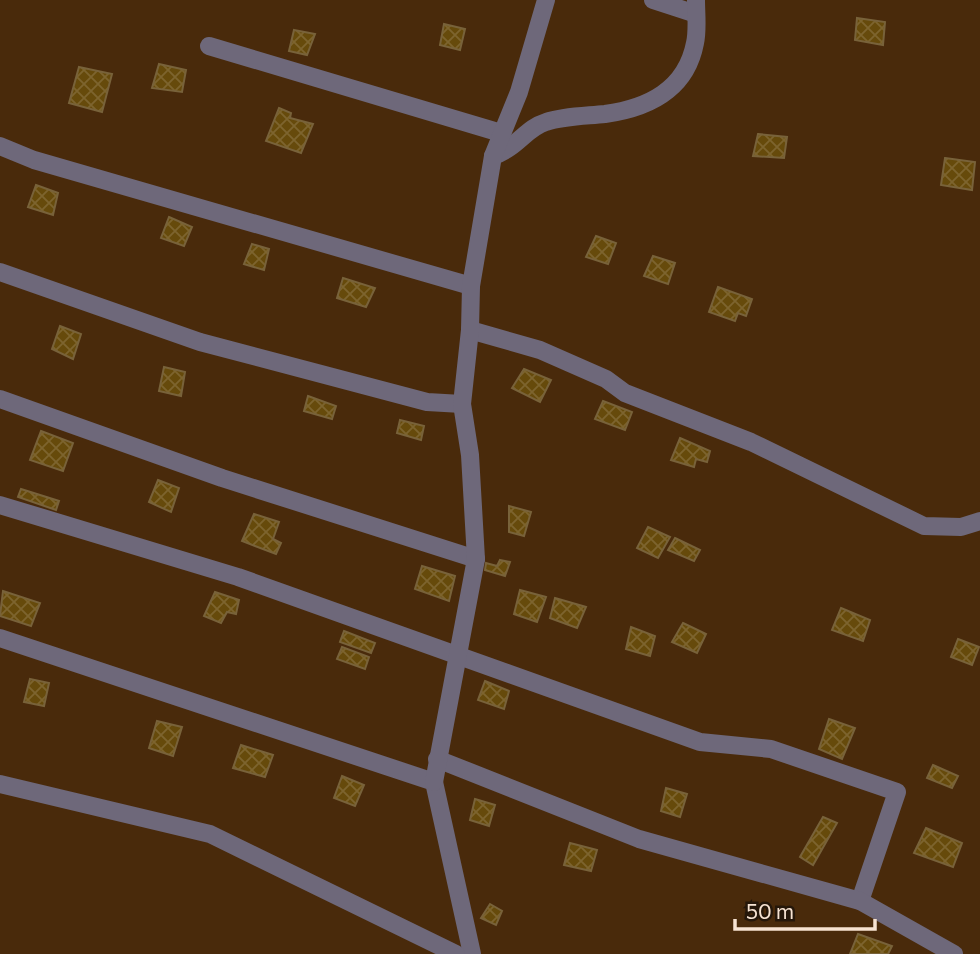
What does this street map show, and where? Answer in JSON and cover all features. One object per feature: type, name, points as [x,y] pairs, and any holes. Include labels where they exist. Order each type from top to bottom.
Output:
[{"type":"street","points":[[472,954],[434,782],[476,559],[470,455],[462,404],[470,330],[471,286],[493,156],[519,92],[546,0]]},
{"type":"street","points":[[493,156],[510,150],[526,134],[545,122],[612,113],[662,97],[682,74],[695,43],[696,7],[653,0]]},
{"type":"street","points":[[209,46],[501,133]]},
{"type":"street","points":[[0,146],[34,160],[471,286]]},
{"type":"street","points":[[0,272],[200,342],[427,402],[462,404]]},
{"type":"street","points":[[470,330],[540,350],[606,379],[625,393],[751,442],[924,526],[961,527],[980,520]]},
{"type":"street","points":[[0,399],[222,478],[476,559]]},
{"type":"street","points":[[0,505],[237,577],[700,742],[771,748],[897,792],[860,901]]},
{"type":"street","points":[[0,638],[434,782]]},
{"type":"street","points":[[437,759],[639,839],[860,901],[954,954]]},
{"type":"street","points":[[0,783],[210,834],[456,954]]},
{"type":"building","points":[[857,18],[885,22],[883,45],[855,40]]},
{"type":"building","points":[[444,24],[465,29],[460,50],[440,45]]},
{"type":"building","points":[[294,30],[315,34],[307,55],[289,51]]},
{"type":"building","points":[[159,64],[186,70],[182,92],[152,88]]},
{"type":"building","points":[[79,67],[112,74],[102,112],[69,103]]},
{"type":"building","points":[[279,108],[291,113],[290,118],[313,124],[301,153],[266,141]]},
{"type":"building","points":[[758,134],[787,137],[784,158],[753,156]]},
{"type":"building","points":[[945,158],[975,162],[972,190],[941,185]]},
{"type":"building","points":[[36,185],[58,193],[53,215],[28,207]]},
{"type":"building","points":[[169,217],[192,227],[184,246],[161,238]]},
{"type":"building","points":[[596,236],[616,243],[608,264],[586,257]]},
{"type":"building","points":[[252,244],[269,249],[264,270],[244,264]]},
{"type":"building","points":[[653,256],[675,263],[668,284],[644,276]]},
{"type":"building","points":[[343,278],[375,288],[366,307],[337,298]]},
{"type":"building","points":[[718,287],[752,299],[746,316],[738,313],[735,321],[709,312]]},
{"type":"building","points":[[60,326],[81,334],[73,359],[52,349]]},
{"type":"building","points":[[164,367],[185,372],[181,396],[159,391]]},
{"type":"building","points":[[524,369],[551,380],[540,402],[512,388]]},
{"type":"building","points":[[308,396],[336,406],[332,419],[304,411]]},
{"type":"building","points":[[603,401],[632,412],[625,430],[595,419]]},
{"type":"building","points":[[400,420],[424,426],[421,440],[397,433]]},
{"type":"building","points":[[41,431],[73,443],[63,471],[30,460]]},
{"type":"building","points":[[680,438],[710,451],[707,462],[696,459],[694,467],[671,460]]},
{"type":"building","points":[[158,480],[179,488],[171,512],[149,502]]},
{"type":"building","points":[[21,489],[59,501],[56,510],[18,497]]},
{"type":"building","points":[[509,506],[531,512],[524,536],[509,532]]},
{"type":"building","points":[[254,514],[279,522],[273,539],[281,543],[276,554],[242,541]]},
{"type":"building","points":[[648,527],[670,537],[658,558],[637,548]]},
{"type":"building","points":[[675,538],[700,550],[694,561],[668,550]]},
{"type":"building","points":[[500,560],[510,562],[505,576],[485,570],[486,563],[497,566]]},
{"type":"building","points":[[422,566],[455,576],[449,601],[415,589]]},
{"type":"building","points":[[520,590],[546,597],[537,622],[514,614]]},
{"type":"building","points":[[3,591],[40,603],[31,626],[0,616]]},
{"type":"building","points":[[215,592],[239,600],[236,614],[227,612],[221,623],[204,616]]},
{"type":"building","points":[[555,598],[586,607],[577,628],[550,618]]},
{"type":"building","points":[[841,608],[870,620],[863,641],[832,630]]},
{"type":"building","points":[[683,623],[706,634],[697,653],[672,642]]},
{"type":"building","points":[[631,627],[655,636],[650,656],[626,649]]},
{"type":"building","points":[[344,631],[375,643],[371,653],[340,642]]},
{"type":"building","points":[[958,639],[979,647],[972,665],[951,657]]},
{"type":"building","points":[[342,647],[369,657],[365,669],[337,659]]},
{"type":"building","points":[[30,679],[49,683],[44,706],[24,702]]},
{"type":"building","points":[[485,681],[509,691],[504,709],[478,700]]},
{"type":"building","points":[[829,719],[855,728],[842,759],[819,749]]},
{"type":"building","points":[[157,721],[182,727],[173,756],[149,748]]},
{"type":"building","points":[[241,745],[273,755],[265,777],[233,768]]},
{"type":"building","points":[[933,765],[958,776],[952,788],[927,778]]},
{"type":"building","points":[[342,776],[364,785],[355,806],[334,798]]},
{"type":"building","points":[[666,788],[687,794],[680,817],[661,811]]},
{"type":"building","points":[[475,799],[495,805],[489,826],[470,820]]},
{"type":"building","points":[[823,817],[837,823],[813,865],[800,857]]},
{"type":"building","points":[[926,828],[962,843],[953,867],[914,853]]},
{"type":"building","points":[[570,843],[597,850],[591,871],[564,865]]},
{"type":"building","points":[[490,904],[502,911],[496,925],[481,918]]},
{"type":"building","points":[[858,934],[892,946],[888,954],[850,954]]}]
